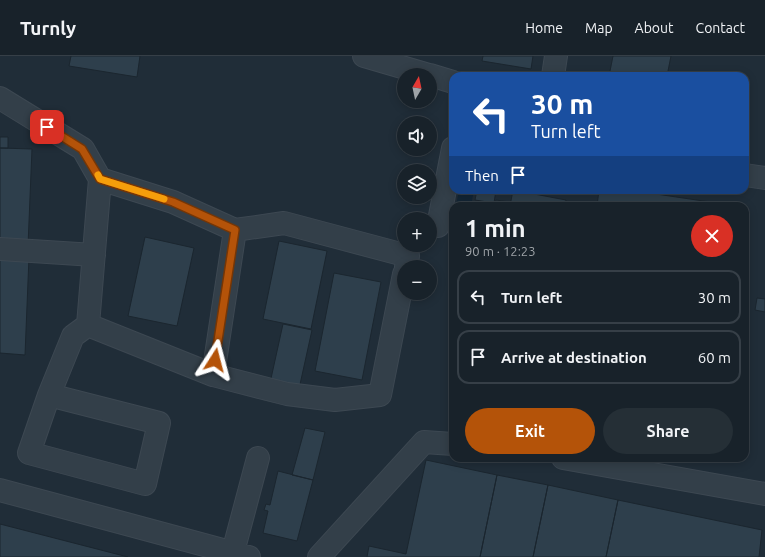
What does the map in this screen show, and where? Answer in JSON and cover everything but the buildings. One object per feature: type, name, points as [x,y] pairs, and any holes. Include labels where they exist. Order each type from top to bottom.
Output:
[{"type":"lane","points":[[364,56],[406,68]]},
{"type":"lane","points":[[554,72],[556,56]]},
{"type":"lane","points":[[437,77],[449,81]]},
{"type":"lane","points":[[0,98],[82,149],[100,179],[88,325],[73,336],[48,395],[29,453],[145,484],[159,423],[48,395]]},
{"type":"lane","points":[[438,226],[449,169]]},
{"type":"lane","points":[[749,176],[765,178]]},
{"type":"lane","points":[[100,179],[173,202],[235,230],[284,223],[408,256],[407,260]]},
{"type":"lane","points":[[213,375],[235,230]]},
{"type":"lane","points":[[0,249],[94,255]]},
{"type":"lane","points":[[88,325],[213,375],[287,394],[335,400],[380,395],[399,300]]},
{"type":"lane","points":[[319,557],[424,442],[449,444]]},
{"type":"lane","points":[[0,490],[241,555],[258,458]]},
{"type":"lane","points":[[585,462],[765,494]]},
{"type":"water","points":[[458,194],[473,194],[472,202],[457,202]]},
{"type":"slow traffic","points":[[98,175],[100,179],[164,199]]},
{"type":"route","points":[[47,127],[82,149],[100,179],[173,202],[235,230],[215,360]]}]
